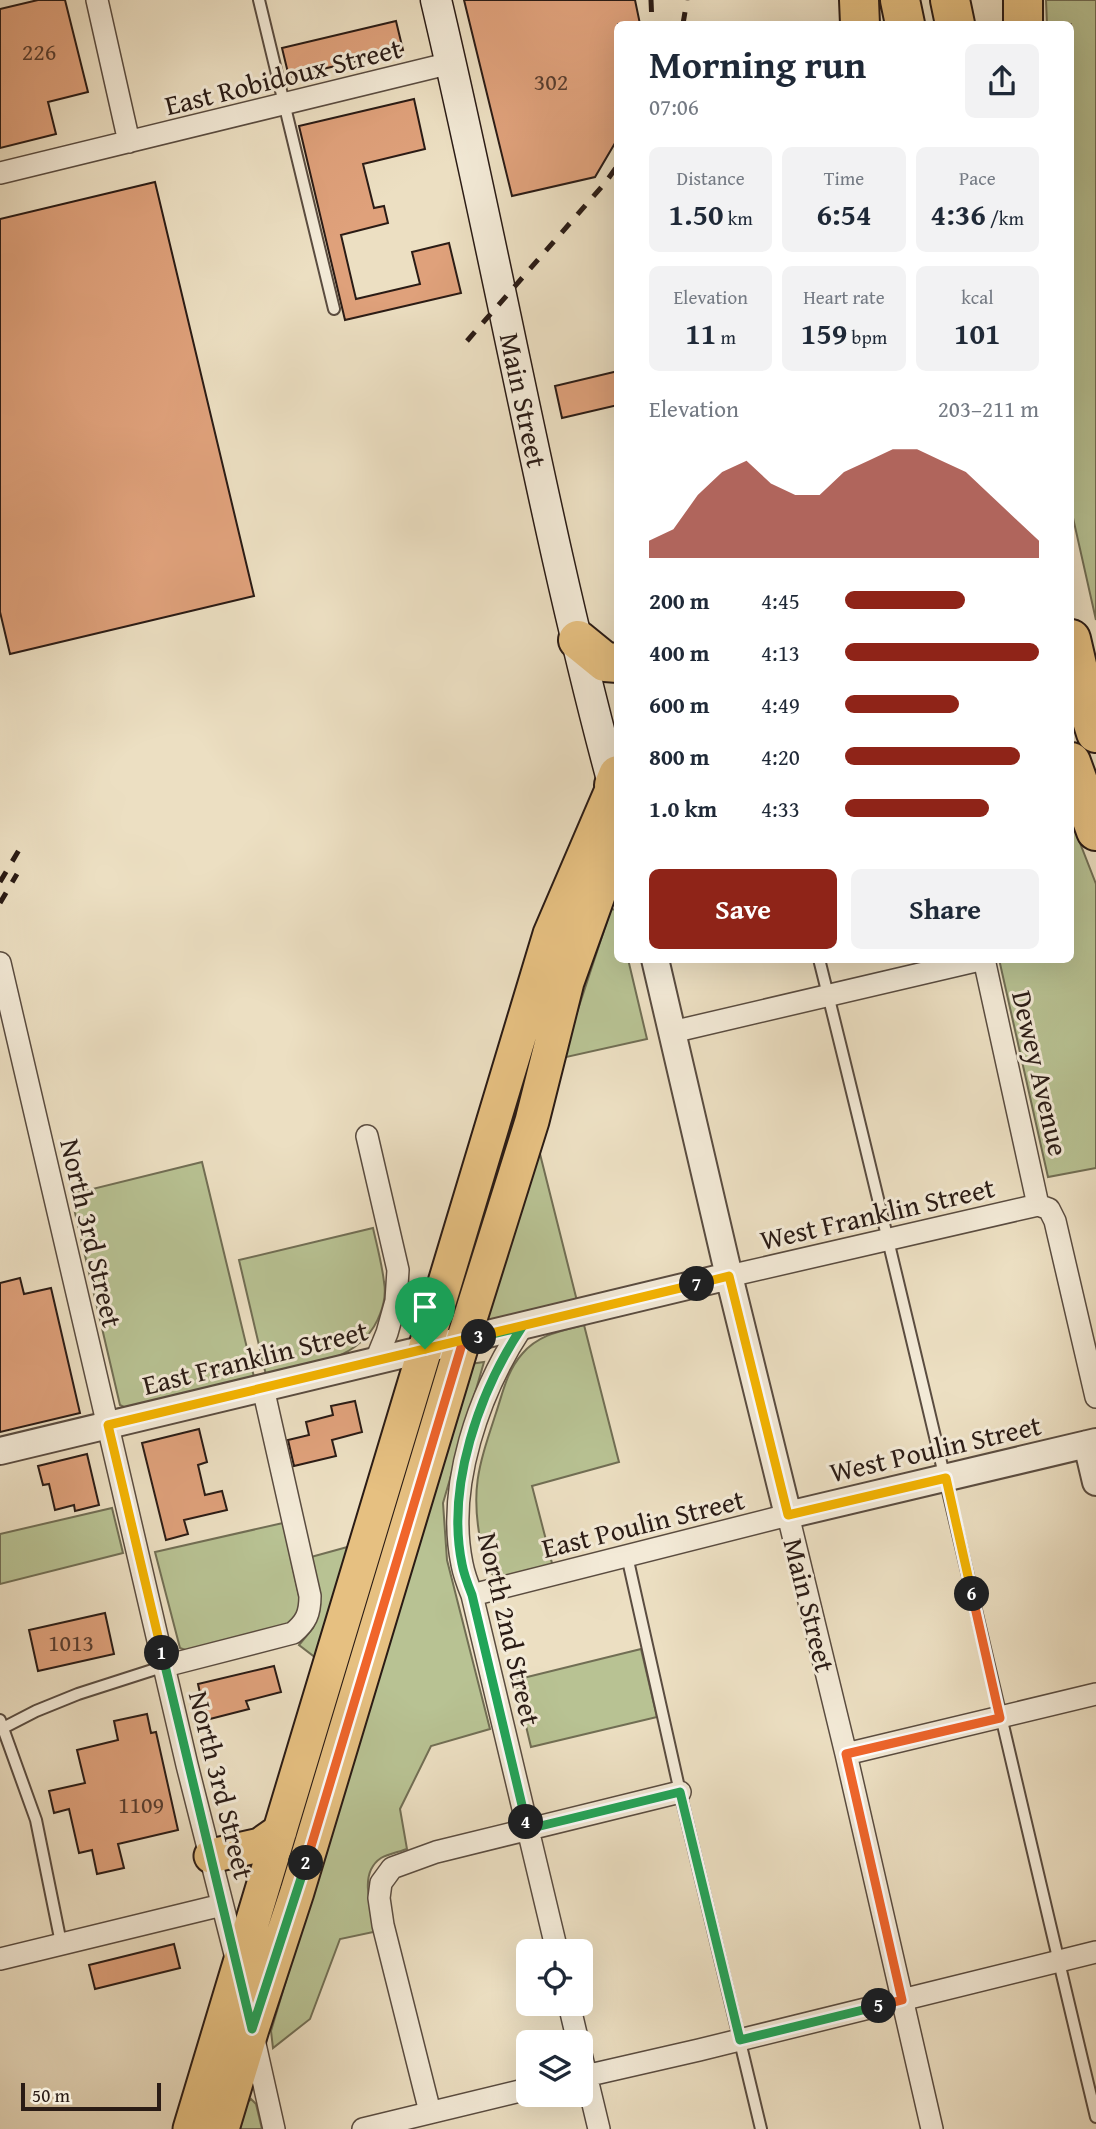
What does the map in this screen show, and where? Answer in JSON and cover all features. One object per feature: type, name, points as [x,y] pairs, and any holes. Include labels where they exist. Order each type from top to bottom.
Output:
[{"type":"highway","points":[[859,0],[859,21]]},
{"type":"highway","points":[[900,0],[904,21]]},
{"type":"highway","points":[[950,0],[954,21]]},
{"type":"highway","points":[[1023,0],[1023,21]]},
{"type":"highway","points":[[578,640],[605,662],[614,663]]},
{"type":"highway","points":[[1074,652],[1096,733]]},
{"type":"highway","points":[[1074,770],[1096,831]]},
{"type":"main road","name":"Main Street","points":[[436,0],[552,536],[614,778]]},
{"type":"main road","points":[[190,2129],[550,934],[614,790]]},
{"type":"main road","points":[[222,2129],[532,1121],[567,982],[614,851]]},
{"type":"main road","points":[[211,1856],[260,1845],[279,1831]]},
{"type":"street","points":[[97,0],[129,142]]},
{"type":"street","name":"East Robidoux Street","points":[[0,173],[451,64]]},
{"type":"street","name":"North 3rd Street","points":[[0,963],[164,1666],[239,1970],[274,2129]]},
{"type":"street","name":"Main Street","points":[[656,963],[846,1754],[932,2129]]},
{"type":"street","points":[[672,1032],[967,963]]},
{"type":"street","name":"Dewey Avenue","points":[[985,963],[1038,1205],[1049,1209],[1055,1221],[1096,1397]]},
{"type":"street","points":[[367,1136],[398,1270],[396,1301],[376,1360]]},
{"type":"street","name":"West Franklin Street","points":[[729,1276],[1038,1205]]},
{"type":"street","name":"East Franklin Street","points":[[0,1451],[729,1276]]},
{"type":"street","name":"North 2nd Street","points":[[522,1327],[503,1355],[483,1401],[459,1489],[457,1521],[462,1565],[472,1595],[554,1939]]},
{"type":"street","points":[[164,1666],[293,1633],[305,1622],[310,1612],[310,1596],[263,1388]]},
{"type":"street","points":[[1092,1443],[1096,1482]]},
{"type":"street","name":"West Poulin Street","points":[[788,1515],[1092,1443]]},
{"type":"street","name":"East Poulin Street","points":[[472,1595],[788,1515]]},
{"type":"street","points":[[846,1754],[1096,1694]]},
{"type":"street","points":[[431,2116],[383,1925],[379,1898],[381,1883],[392,1868],[436,1852],[680,1792]]},
{"type":"street","points":[[0,1959],[222,1905]]},
{"type":"street","points":[[593,2074],[1096,1952]]},
{"type":"street","points":[[363,2129],[431,2116],[516,2092]]},
{"type":"street","points":[[593,2107],[599,2129]]},
{"type":"lane","points":[[259,0],[334,309]]},
{"type":"lane","points":[[820,963],[889,1238],[1096,2117]]},
{"type":"lane","points":[[627,1556],[680,1792],[761,2129]]},
{"type":"lane","points":[[61,1943],[36,1820],[1,1724],[78,1694],[164,1666]]},
{"type":"green space","points":[[1046,0],[1096,0],[1096,620],[1074,522],[1074,21],[1047,21]]},
{"type":"green space","points":[[1074,828],[1096,884],[1096,1168],[1048,1177],[1000,963],[1074,963]]},
{"type":"green space","points":[[611,909],[614,910],[614,963],[629,963],[647,1039],[562,1058]]},
{"type":"green space","points":[[538,1146],[577,1301],[493,1321],[485,1318]]},
{"type":"green space","points":[[202,1162],[254,1377],[126,1408],[120,1405],[72,1200],[76,1193]]},
{"type":"green space","points":[[373,1228],[385,1290],[381,1310],[372,1330],[361,1342],[333,1358],[266,1375],[239,1260]]},
{"type":"green space","points":[[584,1325],[619,1462],[532,1486],[553,1567],[500,1579],[491,1573],[484,1561],[476,1492],[481,1463],[503,1390],[513,1367],[535,1342],[566,1329]]},
{"type":"green space","points":[[484,1362],[443,1503],[447,1560],[490,1729],[431,1746],[400,1809],[407,1849],[381,1858],[370,1873],[368,1893],[378,1931],[340,1939],[310,2019],[273,2048],[271,2031],[470,1364]]},
{"type":"green space","points":[[112,1508],[123,1553],[0,1584],[0,1534]]},
{"type":"green space","points":[[283,1523],[300,1600],[299,1616],[288,1626],[188,1651],[180,1648],[155,1552]]},
{"type":"green space","points":[[351,1546],[316,1658],[299,1645],[313,1628],[318,1610],[311,1557]]},
{"type":"green space","points":[[641,1649],[657,1717],[531,1747],[515,1680]]},
{"type":"green space","points":[[251,2099],[256,2104],[262,2129],[237,2129],[245,2105]]},
{"type":"building","points":[[38,0],[65,0],[88,92],[48,102],[56,134],[0,148],[0,9]]},
{"type":"building","points":[[464,0],[635,0],[639,21],[614,21],[614,145],[595,177],[512,196]]},
{"type":"building","points":[[396,21],[403,50],[289,77],[282,48]]},
{"type":"building","points":[[414,99],[425,149],[363,164],[374,208],[384,206],[388,223],[341,235],[356,299],[420,284],[412,252],[449,243],[461,293],[345,320],[299,126]]},
{"type":"building","points":[[155,182],[254,596],[10,654],[0,612],[0,219]]},
{"type":"building","points":[[614,372],[614,406],[562,418],[555,386]]},
{"type":"building","points":[[20,1278],[24,1294],[51,1288],[80,1413],[0,1432],[0,1283]]},
{"type":"building","points":[[355,1401],[362,1432],[332,1440],[336,1456],[294,1466],[288,1440],[309,1435],[306,1422],[333,1415],[331,1406]]},
{"type":"building","points":[[199,1429],[207,1462],[198,1465],[205,1495],[222,1491],[227,1510],[184,1520],[188,1534],[166,1540],[142,1443]]},
{"type":"building","points":[[87,1454],[99,1505],[75,1511],[74,1505],[55,1510],[49,1484],[43,1485],[38,1466]]},
{"type":"building","points":[[105,1613],[114,1654],[38,1671],[29,1630]]},
{"type":"building","points":[[274,1666],[281,1692],[246,1701],[249,1709],[206,1720],[198,1684]]},
{"type":"building","points":[[147,1714],[151,1733],[156,1732],[178,1830],[118,1844],[124,1868],[97,1874],[92,1850],[79,1853],[69,1809],[54,1813],[49,1791],[85,1783],[77,1750],[118,1740],[114,1721]]},
{"type":"building","points":[[174,1944],[180,1968],[95,1989],[89,1965]]},
{"type":"railway","points":[[651,0],[652,21]]},
{"type":"railway","points":[[684,21],[687,0]]},
{"type":"railway","points":[[467,341],[614,171]]},
{"type":"railway","points":[[0,882],[19,850]]},
{"type":"railway","points":[[0,903],[17,874]]},
{"type":"route","points":[[729,1276],[788,1515],[946,1478],[1000,1718],[846,1754],[902,2000],[740,2040],[680,1792],[528,1829],[472,1595],[462,1565],[457,1521],[459,1489],[483,1401],[503,1355],[522,1327],[463,1341],[297,1892],[252,2029],[108,1425],[425,1349],[729,1276]]}]
